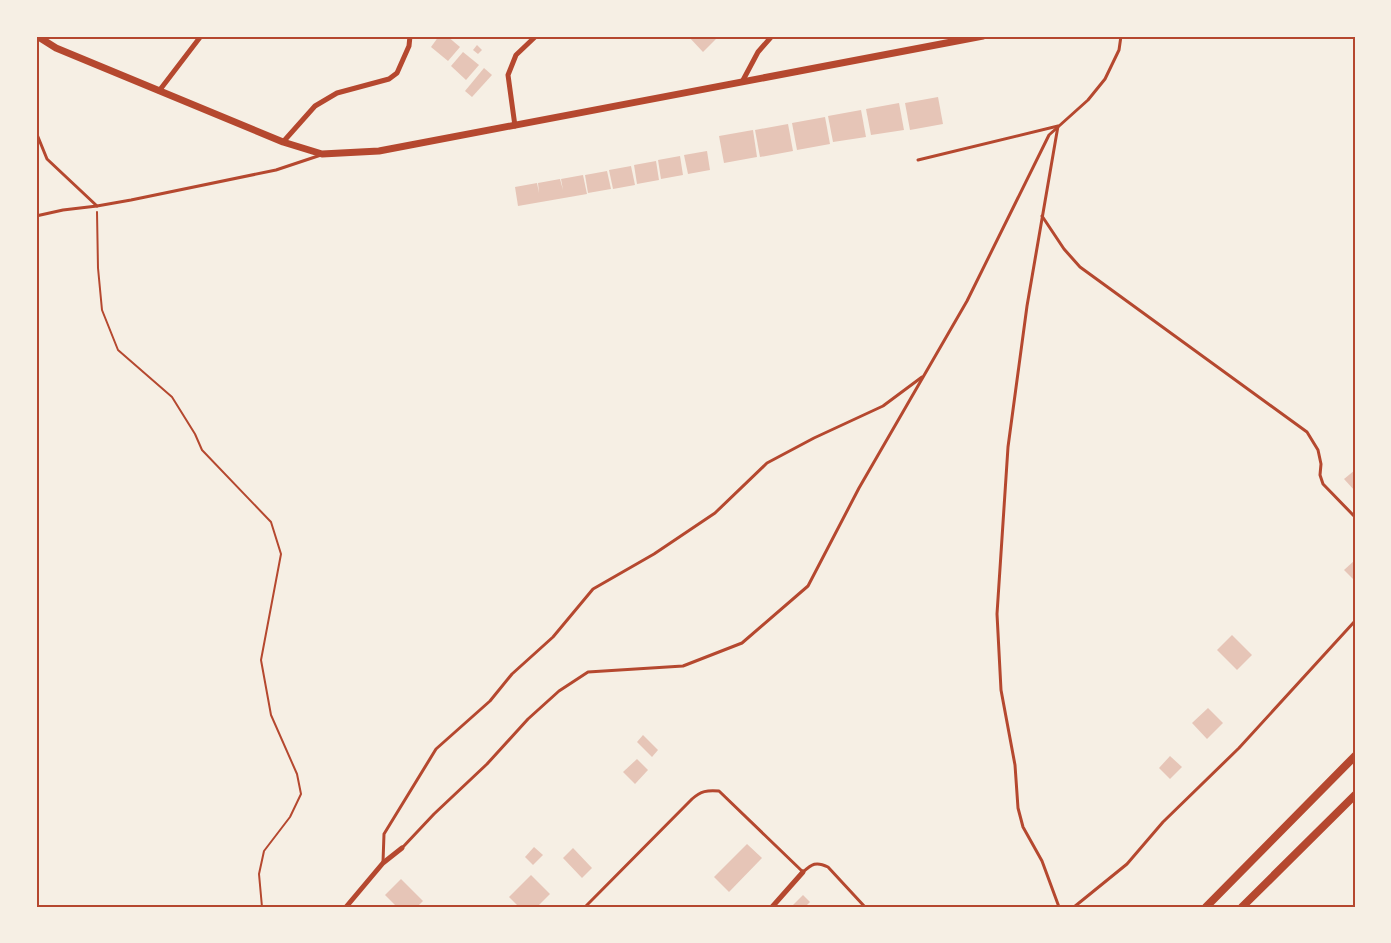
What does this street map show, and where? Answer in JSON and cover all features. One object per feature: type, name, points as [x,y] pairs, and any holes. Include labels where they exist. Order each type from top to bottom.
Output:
[{"type":"main road","points":[[1206,907],[1355,756]]},
{"type":"main road","points":[[1242,907],[1355,795]]},
{"type":"street","points":[[37,36],[56,48],[159,91],[283,142],[322,154],[379,151],[983,36]]},
{"type":"street","points":[[159,91],[201,36]]},
{"type":"street","points":[[283,142],[315,106],[337,93],[389,79],[397,73],[409,46],[410,36]]},
{"type":"street","points":[[515,126],[508,75],[516,55],[536,36]]},
{"type":"street","points":[[742,82],[758,52],[772,36]]},
{"type":"street","points":[[346,907],[383,863],[402,848]]},
{"type":"street","points":[[772,907],[803,872]]},
{"type":"lane","points":[[402,848],[434,814],[487,764],[528,719],[559,691],[588,672],[683,666],[742,643],[808,586],[859,488],[967,301],[1049,135],[1088,100],[1105,79],[1118,50],[1121,36]]},
{"type":"lane","points":[[918,160],[1058,126]]},
{"type":"lane","points":[[1058,126],[1027,306],[1008,447],[997,614],[1001,690],[1015,765],[1018,808],[1023,827],[1042,861],[1059,907]]},
{"type":"lane","points":[[36,132],[48,159],[97,206]]},
{"type":"lane","points":[[36,216],[63,210],[97,206],[276,170],[322,154]]},
{"type":"lane","points":[[1042,216],[1064,249],[1080,267],[1307,432],[1318,450],[1321,464],[1320,475],[1324,484],[1355,518]]},
{"type":"lane","points":[[383,863],[384,834],[436,749],[490,701],[512,674],[553,637],[594,589],[654,554],[715,513],[767,463],[814,438],[883,406],[924,375]]},
{"type":"lane","points":[[1074,907],[1127,864],[1163,822],[1239,748],[1355,621]]},
{"type":"lane","points":[[585,907],[692,799],[700,792],[709,790],[719,791],[803,872],[812,864],[821,863],[828,867],[865,907]]},
{"type":"path","points":[[97,206],[98,268],[102,310],[118,350],[172,397],[195,434],[202,450],[271,522],[281,554],[261,660],[271,714],[297,774],[301,794],[290,817],[264,851],[259,874],[262,907]]},
{"type":"building","points":[[439,36],[447,36],[460,47],[448,61],[431,47]]},
{"type":"building","points":[[688,36],[719,36],[703,52]]},
{"type":"building","points":[[477,45],[482,50],[478,54],[473,50]]},
{"type":"building","points":[[463,52],[479,65],[466,80],[451,66]]},
{"type":"building","points":[[484,68],[492,75],[472,97],[465,91]]},
{"type":"building","points":[[938,97],[943,124],[910,130],[905,103]]},
{"type":"building","points":[[899,103],[904,130],[871,135],[866,109]]},
{"type":"building","points":[[861,110],[866,137],[833,142],[828,116]]},
{"type":"building","points":[[825,117],[830,144],[797,150],[792,123]]},
{"type":"building","points":[[788,124],[793,151],[760,157],[755,130]]},
{"type":"building","points":[[753,130],[757,157],[724,163],[719,136]]},
{"type":"building","points":[[707,151],[710,170],[688,174],[684,155]]},
{"type":"building","points":[[680,156],[683,175],[661,179],[658,160]]},
{"type":"building","points":[[656,161],[659,180],[637,184],[634,165]]},
{"type":"building","points":[[631,166],[635,185],[613,189],[609,170]]},
{"type":"building","points":[[607,171],[611,189],[588,193],[585,175]]},
{"type":"building","points":[[583,175],[587,194],[518,206],[515,187],[537,183],[539,193],[538,183],[560,179],[563,190],[561,179]]},
{"type":"building","points":[[1355,470],[1355,491],[1344,479]]},
{"type":"building","points":[[1355,560],[1355,581],[1344,570]]},
{"type":"building","points":[[1232,635],[1252,655],[1237,670],[1217,650]]},
{"type":"building","points":[[1208,708],[1223,723],[1207,739],[1192,723]]},
{"type":"building","points":[[643,735],[658,750],[652,757],[637,742]]},
{"type":"building","points":[[1170,756],[1182,767],[1170,779],[1159,768]]},
{"type":"building","points":[[637,759],[648,770],[635,784],[623,772]]},
{"type":"building","points":[[747,844],[762,858],[729,892],[714,877]]},
{"type":"building","points":[[534,847],[543,855],[533,865],[525,857]]},
{"type":"building","points":[[573,848],[592,868],[582,878],[563,858]]},
{"type":"building","points":[[531,875],[550,894],[537,907],[519,907],[509,897]]},
{"type":"building","points":[[401,879],[423,901],[417,907],[397,907],[385,895]]},
{"type":"building","points":[[803,895],[810,902],[805,907],[791,907]]}]
